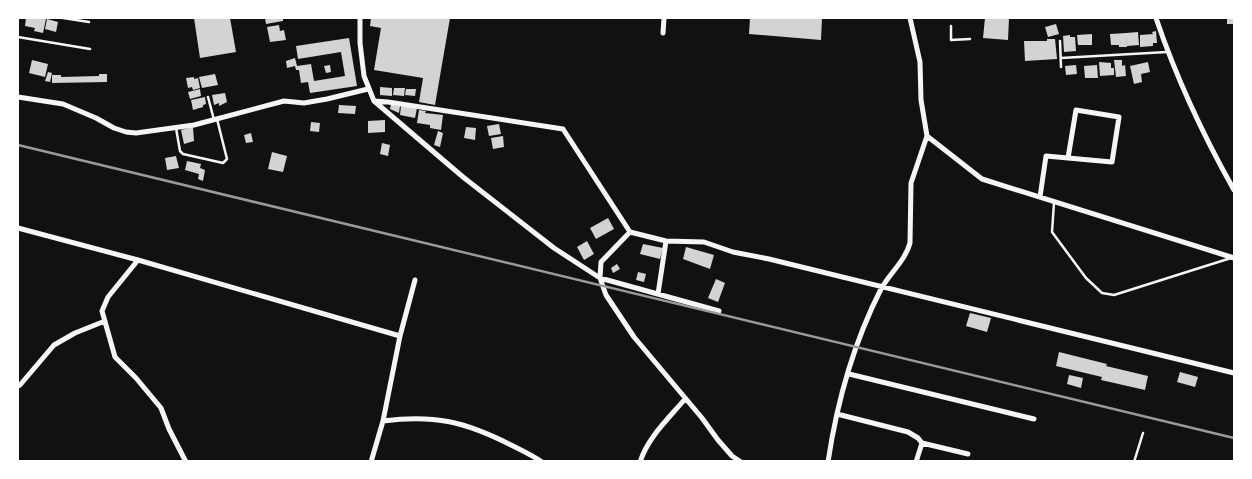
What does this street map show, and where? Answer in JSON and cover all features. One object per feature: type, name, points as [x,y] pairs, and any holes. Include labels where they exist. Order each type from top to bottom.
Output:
[{"type":"street","points":[[360,18],[360,43],[364,76],[374,101],[456,171],[554,248],[600,278],[719,311]]},
{"type":"street","points":[[663,33],[664,18]]},
{"type":"street","points":[[828,462],[833,428],[855,347],[882,287],[908,252],[910,243],[911,183],[927,136],[921,100],[920,62],[910,18]]},
{"type":"street","points":[[1156,18],[1168,52],[1215,155],[1234,190]]},
{"type":"street","points":[[18,97],[64,104],[126,132],[136,133],[176,128],[284,101],[304,103],[368,89]]},
{"type":"street","points":[[374,101],[563,129],[630,232],[666,241],[704,242],[733,252],[769,259],[1234,372]]},
{"type":"street","points":[[1040,197],[1046,156],[1068,158],[1112,162],[1119,117],[1076,110],[1068,158]]},
{"type":"street","points":[[927,136],[982,179],[1234,258]]},
{"type":"street","points":[[18,228],[138,260],[400,336]]},
{"type":"street","points":[[630,232],[601,262],[600,278],[606,295],[634,337],[728,451],[741,462]]},
{"type":"street","points":[[658,294],[666,241]]},
{"type":"street","points":[[138,260],[108,297],[102,311],[115,357],[136,378],[161,408],[169,429],[186,462]]},
{"type":"street","points":[[371,462],[383,421],[400,336],[415,280]]},
{"type":"street","points":[[18,386],[54,345],[75,333],[105,321]]},
{"type":"street","points":[[848,374],[1034,419]]},
{"type":"street","points":[[640,462],[650,440],[685,399]]},
{"type":"street","points":[[837,414],[908,432],[922,443],[968,454]]},
{"type":"street","points":[[383,421],[406,418],[453,421],[484,432],[542,462]]},
{"type":"street","points":[[916,462],[922,443]]},
{"type":"lane","points":[[63,18],[89,22]]},
{"type":"lane","points":[[951,26],[951,40],[970,39]]},
{"type":"lane","points":[[18,37],[90,49]]},
{"type":"lane","points":[[1060,41],[1061,67]]},
{"type":"lane","points":[[1061,58],[1168,52]]},
{"type":"lane","points":[[176,128],[180,151],[183,154],[224,163],[227,159],[208,97]]},
{"type":"lane","points":[[1054,201],[1052,232],[1086,278],[1102,293],[1114,296],[1234,258]]},
{"type":"lane","points":[[1134,462],[1143,432]]},
{"type":"building","points":[[26,18],[46,19],[43,33],[34,31],[35,28],[25,26]]},
{"type":"building","points":[[194,18],[230,18],[236,52],[200,58]]},
{"type":"building","points":[[265,18],[283,18],[283,21],[266,24]]},
{"type":"building","points":[[371,18],[450,18],[435,105],[419,102],[423,78],[374,70],[381,28],[370,26]]},
{"type":"building","points":[[750,18],[822,18],[821,40],[749,34]]},
{"type":"building","points":[[985,18],[1009,18],[1008,40],[983,38]]},
{"type":"building","points":[[1227,18],[1234,18],[1234,24],[1227,24]]},
{"type":"building","points":[[47,19],[58,22],[56,32],[45,29]]},
{"type":"building","points":[[1056,24],[1059,34],[1048,37],[1045,27]]},
{"type":"building","points":[[279,25],[280,31],[284,30],[286,40],[270,42],[267,27]]},
{"type":"building","points":[[1156,31],[1157,43],[1153,43],[1153,46],[1140,47],[1140,35],[1153,34],[1152,32]]},
{"type":"building","points":[[1138,32],[1139,45],[1127,46],[1126,33]]},
{"type":"building","points":[[1126,33],[1127,47],[1111,45],[1110,34]]},
{"type":"building","points":[[1092,34],[1092,45],[1078,45],[1077,35]]},
{"type":"building","points":[[1070,35],[1070,37],[1075,37],[1076,51],[1064,52],[1063,36]]},
{"type":"building","points":[[349,38],[357,86],[310,93],[308,82],[301,83],[299,70],[296,70],[295,66],[287,68],[286,61],[295,58],[297,66],[311,64],[314,81],[345,76],[341,52],[298,59],[296,46]]},
{"type":"building","points":[[1047,39],[1055,39],[1057,59],[1025,61],[1024,41],[1047,41]]},
{"type":"building","points":[[32,60],[48,64],[45,77],[29,73]]},
{"type":"building","points":[[1114,60],[1122,60],[1122,66],[1125,65],[1126,76],[1116,77]]},
{"type":"building","points":[[1099,62],[1111,63],[1111,68],[1114,68],[1114,75],[1100,76]]},
{"type":"building","points":[[1148,62],[1150,72],[1141,74],[1142,82],[1134,84],[1130,66]]},
{"type":"building","points":[[330,65],[331,72],[326,73],[324,66]]},
{"type":"building","points":[[1076,65],[1077,74],[1066,75],[1065,66]]},
{"type":"building","points":[[1097,65],[1098,78],[1085,78],[1084,66]]},
{"type":"building","points":[[48,72],[52,73],[50,82],[45,81]]},
{"type":"building","points":[[99,74],[107,74],[107,82],[52,83],[52,75],[61,75],[61,77],[99,76]]},
{"type":"building","points":[[215,74],[218,85],[202,88],[199,77]]},
{"type":"building","points":[[194,77],[194,79],[198,78],[200,88],[193,90],[192,87],[188,88],[186,78]]},
{"type":"building","points":[[380,87],[392,88],[392,96],[380,95]]},
{"type":"building","points":[[394,88],[405,88],[404,96],[393,95]]},
{"type":"building","points":[[200,89],[201,96],[190,99],[188,92]]},
{"type":"building","points":[[406,89],[416,89],[415,96],[405,95]]},
{"type":"building","points":[[225,93],[227,102],[219,106],[219,103],[214,105],[212,95]]},
{"type":"building","points":[[205,97],[206,104],[193,110],[191,100]]},
{"type":"building","points":[[391,104],[400,106],[399,113],[390,109]]},
{"type":"building","points":[[339,105],[356,106],[355,114],[338,113]]},
{"type":"building","points":[[401,106],[417,108],[415,118],[400,115]]},
{"type":"building","points":[[419,110],[426,111],[425,113],[443,115],[441,130],[430,128],[430,125],[417,123]]},
{"type":"building","points":[[385,120],[385,132],[368,133],[368,121]]},
{"type":"building","points":[[311,122],[320,123],[319,132],[310,131]]},
{"type":"building","points":[[499,124],[501,134],[489,136],[487,126]]},
{"type":"building","points":[[193,127],[194,141],[184,144],[181,130]]},
{"type":"building","points":[[466,127],[476,128],[475,140],[464,138]]},
{"type":"building","points":[[438,131],[443,133],[440,147],[434,145]]},
{"type":"building","points":[[251,133],[253,142],[246,143],[244,135]]},
{"type":"building","points":[[503,136],[504,147],[493,149],[491,138]]},
{"type":"building","points":[[382,143],[390,145],[388,156],[380,154]]},
{"type":"building","points":[[272,152],[287,156],[283,172],[268,169]]},
{"type":"building","points":[[176,156],[179,168],[167,170],[165,158]]},
{"type":"building","points":[[187,161],[201,164],[200,168],[205,170],[203,181],[198,179],[199,174],[185,170]]},
{"type":"building","points":[[608,218],[614,229],[596,239],[590,228]]},
{"type":"building","points":[[587,241],[594,254],[584,260],[577,247]]},
{"type":"building","points":[[643,244],[663,248],[660,259],[640,254]]},
{"type":"building","points":[[686,247],[714,255],[710,269],[683,259]]},
{"type":"building","points":[[617,264],[620,269],[613,273],[611,268]]},
{"type":"building","points":[[638,272],[646,274],[644,282],[636,280]]},
{"type":"building","points":[[716,279],[725,283],[718,302],[708,298]]},
{"type":"building","points":[[970,313],[991,318],[987,332],[966,326]]},
{"type":"building","points":[[1059,352],[1148,376],[1145,390],[1101,380],[1102,377],[1056,366]]},
{"type":"building","points":[[1180,372],[1198,377],[1195,387],[1177,382]]},
{"type":"building","points":[[1069,375],[1083,378],[1081,388],[1067,384]]},
{"type":"railway","points":[[18,145],[1234,438]]}]
